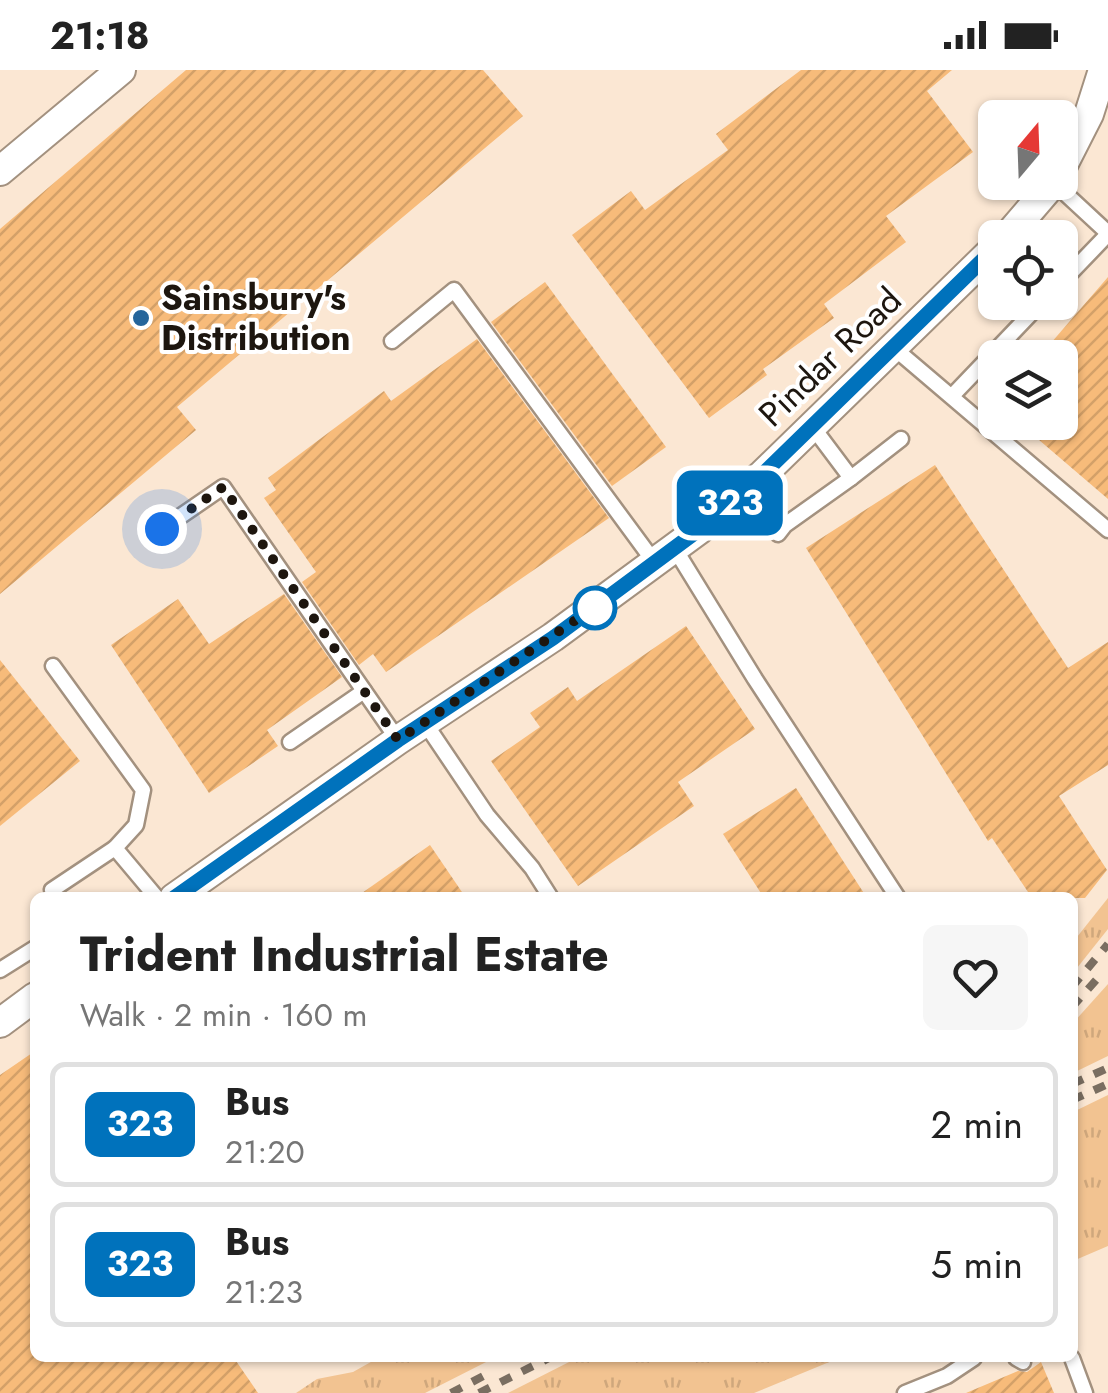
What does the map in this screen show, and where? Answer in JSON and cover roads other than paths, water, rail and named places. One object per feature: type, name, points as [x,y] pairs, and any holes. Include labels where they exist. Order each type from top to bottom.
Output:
[{"type":"street","points":[[0,171],[109,73]]},
{"type":"street","points":[[1078,136],[1104,75]]},
{"type":"street","points":[[1022,220],[1039,200]]},
{"type":"street","name":"Pindar Road","points":[[183,892],[398,740],[553,638],[665,556],[763,474],[978,265]]},
{"type":"street","points":[[0,1023],[30,1002]]},
{"type":"lane","points":[[1072,200],[1108,234],[1078,265]]},
{"type":"lane","points":[[392,342],[454,290],[665,556],[748,669],[894,892]]},
{"type":"lane","points":[[952,396],[1025,320]]},
{"type":"lane","points":[[894,348],[1108,530]]},
{"type":"lane","points":[[812,426],[851,478]]},
{"type":"lane","points":[[778,534],[901,439]]},
{"type":"lane","points":[[162,529],[223,487],[398,740]]},
{"type":"lane","points":[[52,892],[115,848],[136,825],[144,790],[53,666]]},
{"type":"lane","points":[[290,742],[364,691]]},
{"type":"lane","points":[[426,723],[487,815],[547,892]]},
{"type":"lane","points":[[115,848],[152,892]]},
{"type":"lane","points":[[0,970],[30,951]]},
{"type":"lane","points":[[905,1393],[947,1376],[968,1362]]},
{"type":"lane","points":[[1074,1362],[1086,1393]]},
{"type":"railway","points":[[1078,980],[1108,944]]},
{"type":"railway","points":[[1078,1000],[1098,978]]},
{"type":"railway","points":[[1078,1081],[1108,1068]]},
{"type":"railway","points":[[1078,1097],[1108,1084]]},
{"type":"railway","points":[[479,1393],[541,1362]]},
{"type":"railway","points":[[451,1393],[491,1372]]},
{"type":"place","name":"Sainsbury's Distribution","points":[[141,318]]}]
